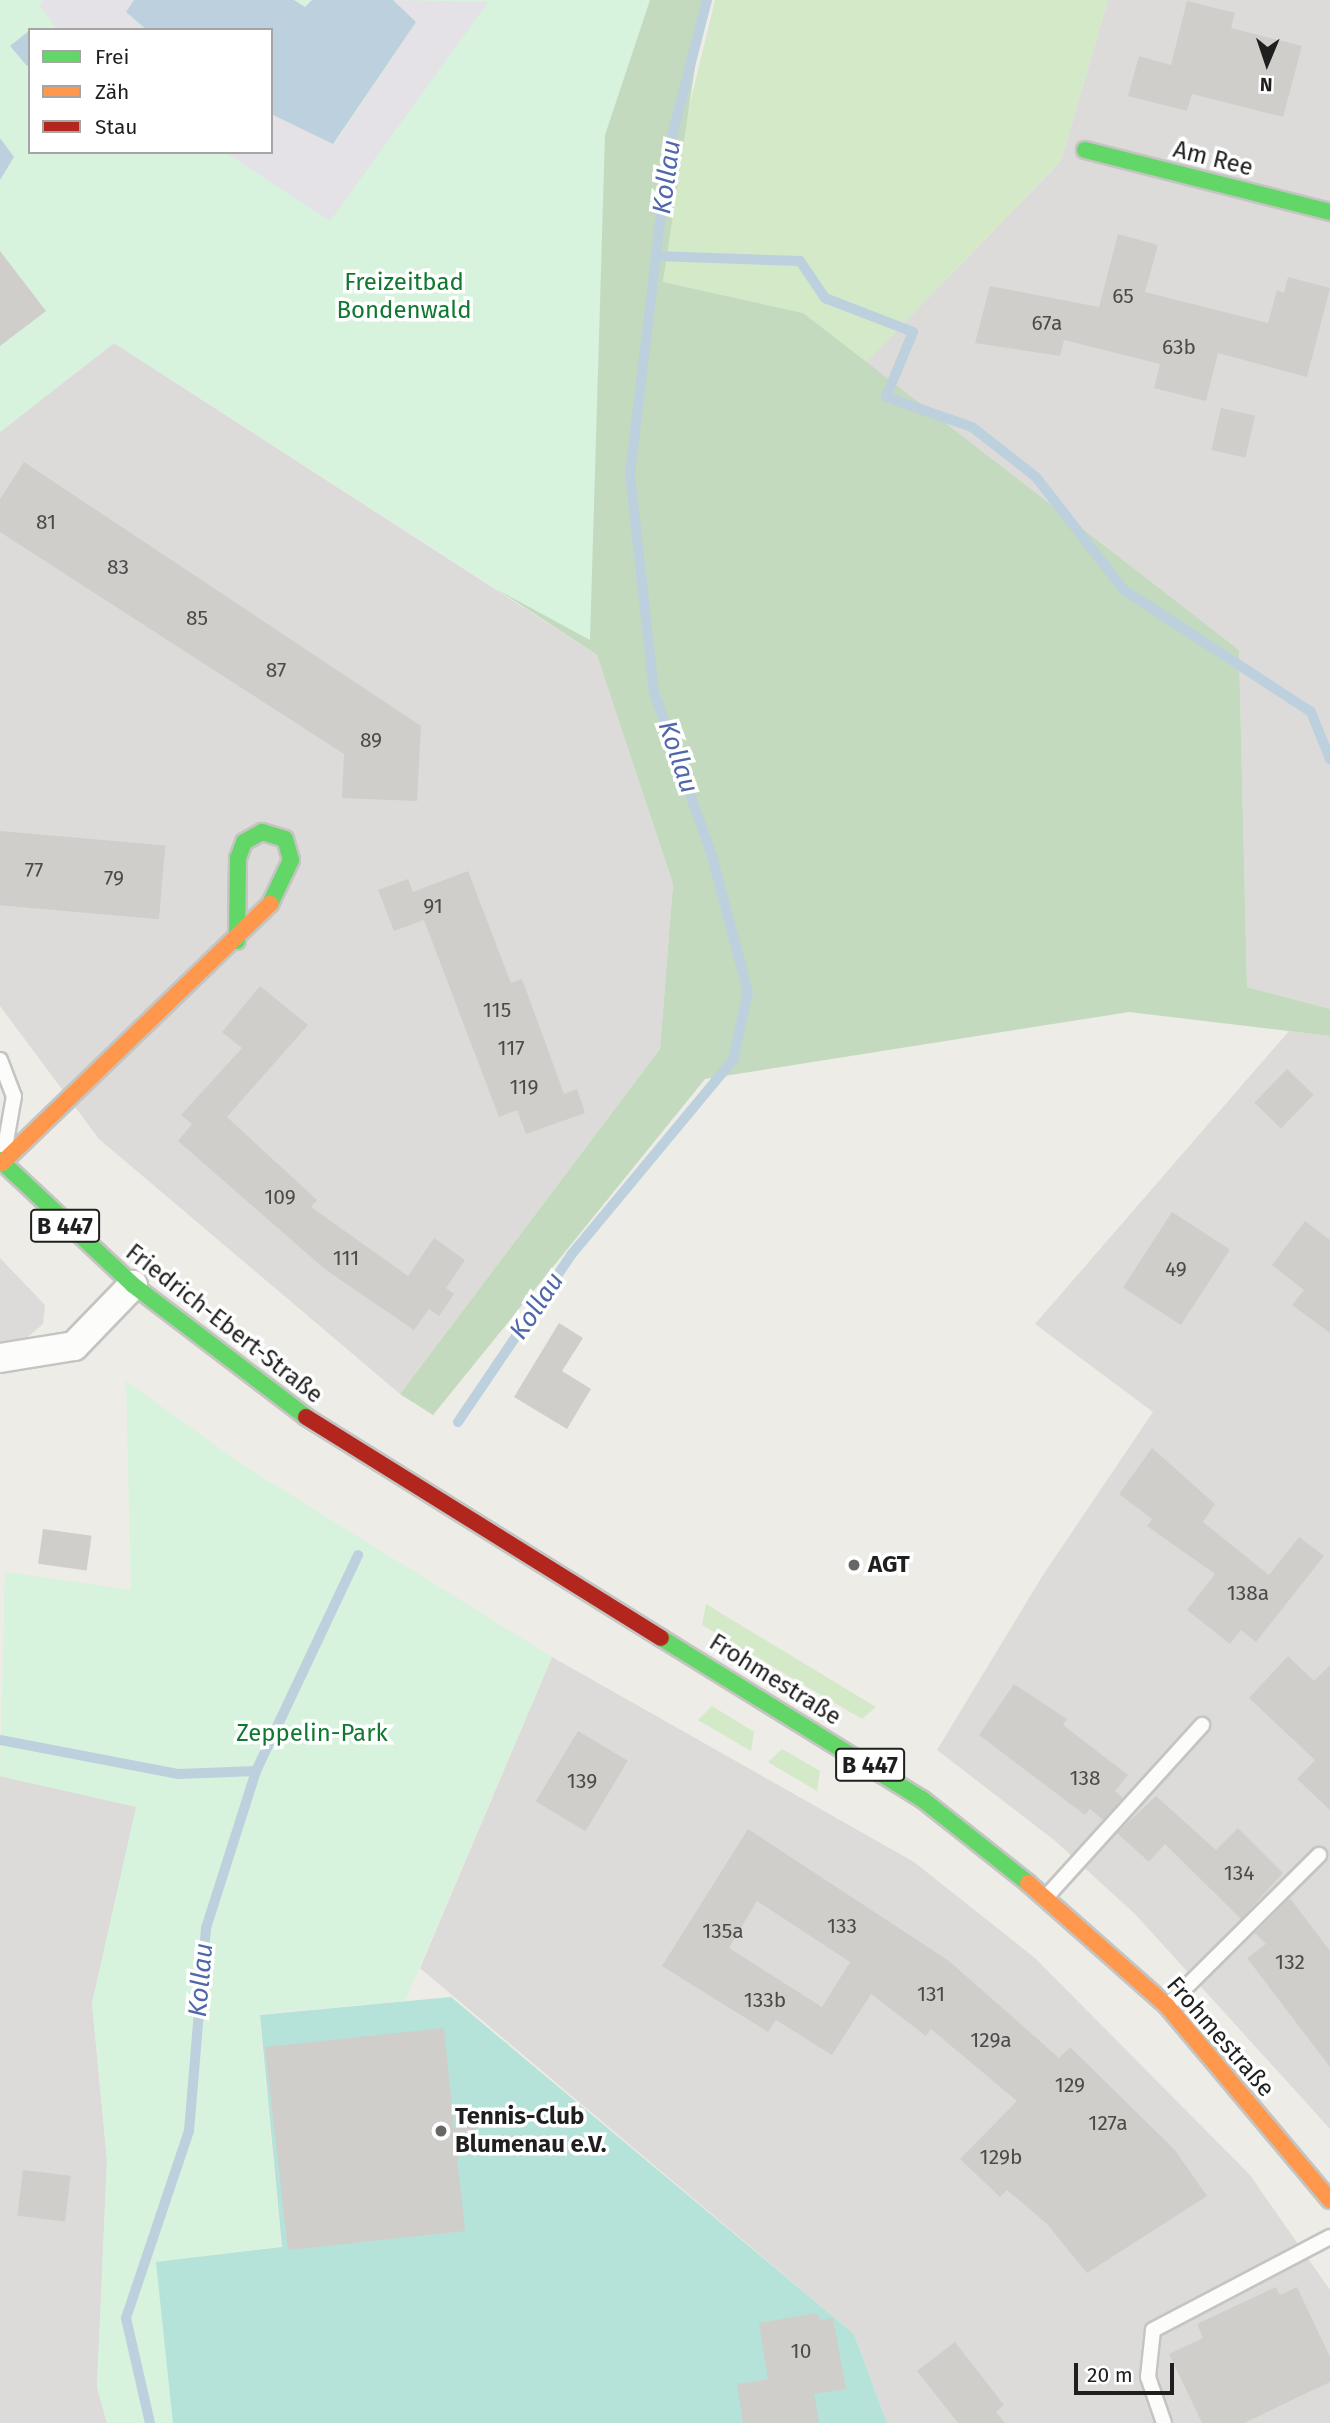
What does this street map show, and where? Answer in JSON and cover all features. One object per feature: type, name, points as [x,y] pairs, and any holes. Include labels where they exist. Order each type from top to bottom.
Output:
[{"type":"main road","name":"Am Ree","points":[[1085,150],[1330,212]]},
{"type":"main road","points":[[1,1161],[237,941],[278,895],[291,860],[285,839],[262,832],[244,842],[238,858],[237,941]]},
{"type":"main road","name":"Friedrich-Ebert-Straße","points":[[1,1161],[132,1285],[328,1433]]},
{"type":"main road","name":"Frohmestraße","points":[[328,1433],[870,1765],[1046,1897],[1167,2006],[1330,2200]]},
{"type":"street","points":[[0,1358],[74,1346],[132,1285]]},
{"type":"lane","points":[[0,1060],[13,1096],[1,1161]]},
{"type":"lane","points":[[1046,1897],[1202,1725]]},
{"type":"lane","points":[[1167,2006],[1318,1854]]},
{"type":"lane","points":[[1164,2423],[1148,2377],[1153,2330],[1330,2237]]},
{"type":"shaded area","points":[[43,0],[134,0],[126,12],[145,28],[56,28],[40,6]]},
{"type":"shaded area","points":[[134,0],[294,0],[305,7],[312,0],[393,0],[416,22],[333,144],[273,115],[273,28],[145,28],[126,12]]},
{"type":"shaded area","points":[[393,0],[488,2],[330,221],[228,154],[273,154],[273,115],[334,144],[416,22]]},
{"type":"shaded area","points":[[1108,0],[1330,0],[1330,1009],[1247,987],[1239,650],[863,365],[1061,161]]},
{"type":"shaded area","points":[[28,32],[27,66],[10,46]]},
{"type":"shaded area","points":[[0,138],[14,157],[0,180]]},
{"type":"shaded area","points":[[114,343],[597,655],[673,884],[660,1049],[400,1394],[99,1139],[0,1006],[0,432]]},
{"type":"shaded area","points":[[1289,1031],[1330,1036],[1330,2129],[1135,1914],[1054,1840],[937,1750],[1043,1575],[1153,1412],[1035,1324]]},
{"type":"shaded area","points":[[0,1258],[45,1305],[43,1324],[17,1346],[0,1345]]},
{"type":"shaded area","points":[[552,1657],[914,1862],[1035,1958],[1250,2175],[1330,2290],[1330,2423],[887,2423],[854,2334],[420,1968]]},
{"type":"shaded area","points":[[0,1776],[137,1807],[92,2003],[107,2160],[97,2387],[107,2423],[0,2423]]},
{"type":"shaded area","name":"Tennis-Club Blumenau e.V.","points":[[451,1997],[854,2334],[887,2423],[173,2423],[156,2262],[282,2247],[260,2015]]},
{"type":"green space","name":"Freizeitbad Bondenwald","points":[[0,0],[650,0],[605,135],[590,640],[498,590],[114,343],[0,432]]},
{"type":"green space","points":[[605,0],[705,0],[663,282],[803,313],[1239,650],[1247,987],[1330,1009],[1330,1036],[1129,1012],[705,1079],[433,1415],[400,1394],[660,1049],[673,884],[597,655],[498,590]]},
{"type":"green space","points":[[715,0],[1108,0],[1061,161],[863,365],[803,313],[663,282],[683,133]]},
{"type":"green space","name":"Zeppelin-Park","points":[[126,1381],[244,1466],[552,1657],[405,2001],[259,2014],[281,2246],[157,2263],[174,2423],[107,2423],[97,2387],[107,2160],[92,2003],[136,1807],[0,1776],[5,1572],[131,1590]]},
{"type":"green space","points":[[706,1604],[876,1707],[862,1719],[702,1625]]},
{"type":"green space","points":[[712,1706],[754,1732],[751,1751],[698,1720]]},
{"type":"green space","points":[[782,1749],[820,1771],[817,1791],[768,1762]]},
{"type":"building","points":[[1187,1],[1235,13],[1231,28],[1302,46],[1283,117],[1192,94],[1187,111],[1128,96],[1139,56],[1171,65]]},
{"type":"building","points":[[1118,234],[1158,245],[1145,292],[1268,323],[1277,290],[1284,293],[1288,277],[1330,288],[1307,377],[1218,353],[1206,401],[1154,388],[1160,364],[1064,340],[1060,356],[975,343],[990,286],[1099,307]]},
{"type":"building","points":[[0,251],[46,311],[0,346]]},
{"type":"building","points":[[1221,408],[1255,416],[1245,458],[1211,450]]},
{"type":"building","points":[[24,462],[421,726],[417,801],[342,798],[344,754],[0,532],[0,499]]},
{"type":"building","points":[[0,831],[165,845],[159,919],[0,905]]},
{"type":"building","points":[[468,871],[511,983],[522,979],[564,1094],[577,1089],[585,1113],[526,1134],[517,1110],[499,1117],[424,920],[394,931],[378,890],[408,879],[413,892]]},
{"type":"building","points":[[260,986],[308,1025],[227,1117],[317,1200],[311,1207],[408,1276],[434,1238],[465,1260],[446,1288],[454,1294],[439,1316],[429,1309],[414,1330],[326,1270],[178,1141],[192,1124],[181,1115],[242,1048],[222,1032]]},
{"type":"building","points":[[1287,1069],[1314,1095],[1281,1129],[1254,1103]]},
{"type":"building","points":[[1172,1212],[1230,1250],[1181,1325],[1123,1287]]},
{"type":"building","points":[[1305,1221],[1330,1240],[1330,1333],[1292,1305],[1304,1290],[1272,1265]]},
{"type":"building","points":[[559,1323],[583,1338],[562,1371],[591,1389],[567,1429],[514,1397]]},
{"type":"building","points":[[1152,1448],[1215,1504],[1203,1522],[1269,1575],[1299,1537],[1324,1556],[1256,1642],[1241,1630],[1230,1644],[1187,1610],[1215,1574],[1147,1526],[1152,1519],[1119,1494]]},
{"type":"building","points":[[43,1529],[92,1536],[87,1570],[38,1564]]},
{"type":"building","points":[[1288,1656],[1314,1681],[1330,1665],[1330,1810],[1297,1779],[1315,1760],[1249,1698]]},
{"type":"building","points":[[1014,1684],[1067,1719],[1063,1725],[1128,1775],[1115,1791],[1123,1798],[1103,1820],[1090,1809],[1085,1815],[979,1735]]},
{"type":"building","points":[[578,1731],[628,1761],[585,1831],[536,1801]]},
{"type":"building","points":[[1156,1796],[1216,1850],[1238,1828],[1283,1873],[1241,1919],[1165,1844],[1149,1862],[1117,1833]]},
{"type":"building","points":[[748,1829],[949,1961],[1059,2058],[1070,2047],[1174,2149],[1207,2196],[1087,2273],[1046,2223],[1007,2190],[1000,2197],[960,2159],[1017,2101],[931,2029],[926,2036],[871,1994],[832,2055],[776,2020],[768,2032],[662,1966]],"holes":[[[757,1901],[850,1962],[822,2007],[729,1948]]]},
{"type":"building","points":[[1290,1898],[1330,1951],[1330,2067],[1247,1958],[1266,1944],[1255,1933]]},
{"type":"building","points":[[444,2028],[454,2127],[475,2125],[479,2153],[457,2156],[465,2231],[288,2250],[265,2047]]},
{"type":"building","points":[[23,2170],[71,2176],[65,2222],[17,2216]]},
{"type":"building","points":[[1276,2287],[1280,2295],[1297,2287],[1330,2357],[1330,2382],[1244,2423],[1202,2423],[1169,2354],[1203,2338],[1197,2324]]},
{"type":"building","points":[[817,2313],[820,2320],[833,2318],[846,2389],[814,2394],[819,2423],[743,2423],[737,2384],[768,2379],[759,2323]]},
{"type":"building","points":[[955,2342],[1004,2405],[996,2412],[1005,2423],[958,2423],[917,2371]]},
{"type":"waterway","name":"Kollau","points":[[458,1422],[571,1255],[733,1060],[748,992],[712,856],[654,692],[630,474],[669,148],[707,0]]},
{"type":"waterway","points":[[656,256],[800,261],[825,298],[913,332],[886,397],[972,427],[1036,477],[1124,590],[1311,712],[1330,759]]},
{"type":"waterway","name":"Kollau","points":[[150,2423],[126,2318],[189,2131],[206,1928],[256,1771],[358,1555]]},
{"type":"waterway","points":[[0,1740],[179,1774],[256,1771]]},
{"type":"traffic: fast","points":[[1085,150],[1330,212]]},
{"type":"traffic: fast","points":[[237,941],[238,858],[244,842],[262,832],[285,839],[291,860],[270,904]]},
{"type":"traffic: fast","points":[[0,1160],[133,1285],[306,1417]]},
{"type":"traffic: fast","points":[[661,1638],[922,1799],[1028,1883]]},
{"type":"traffic: slow","points":[[2,1163],[270,904]]},
{"type":"traffic: slow","points":[[1028,1883],[1167,2006],[1330,2200]]},
{"type":"traffic: jam","points":[[306,1417],[661,1638]]},
{"type":"place","name":"AGT","points":[[854,1565]]},
{"type":"place","name":"Tennis-Club Blumenau e.V.","points":[[441,2131]]}]
